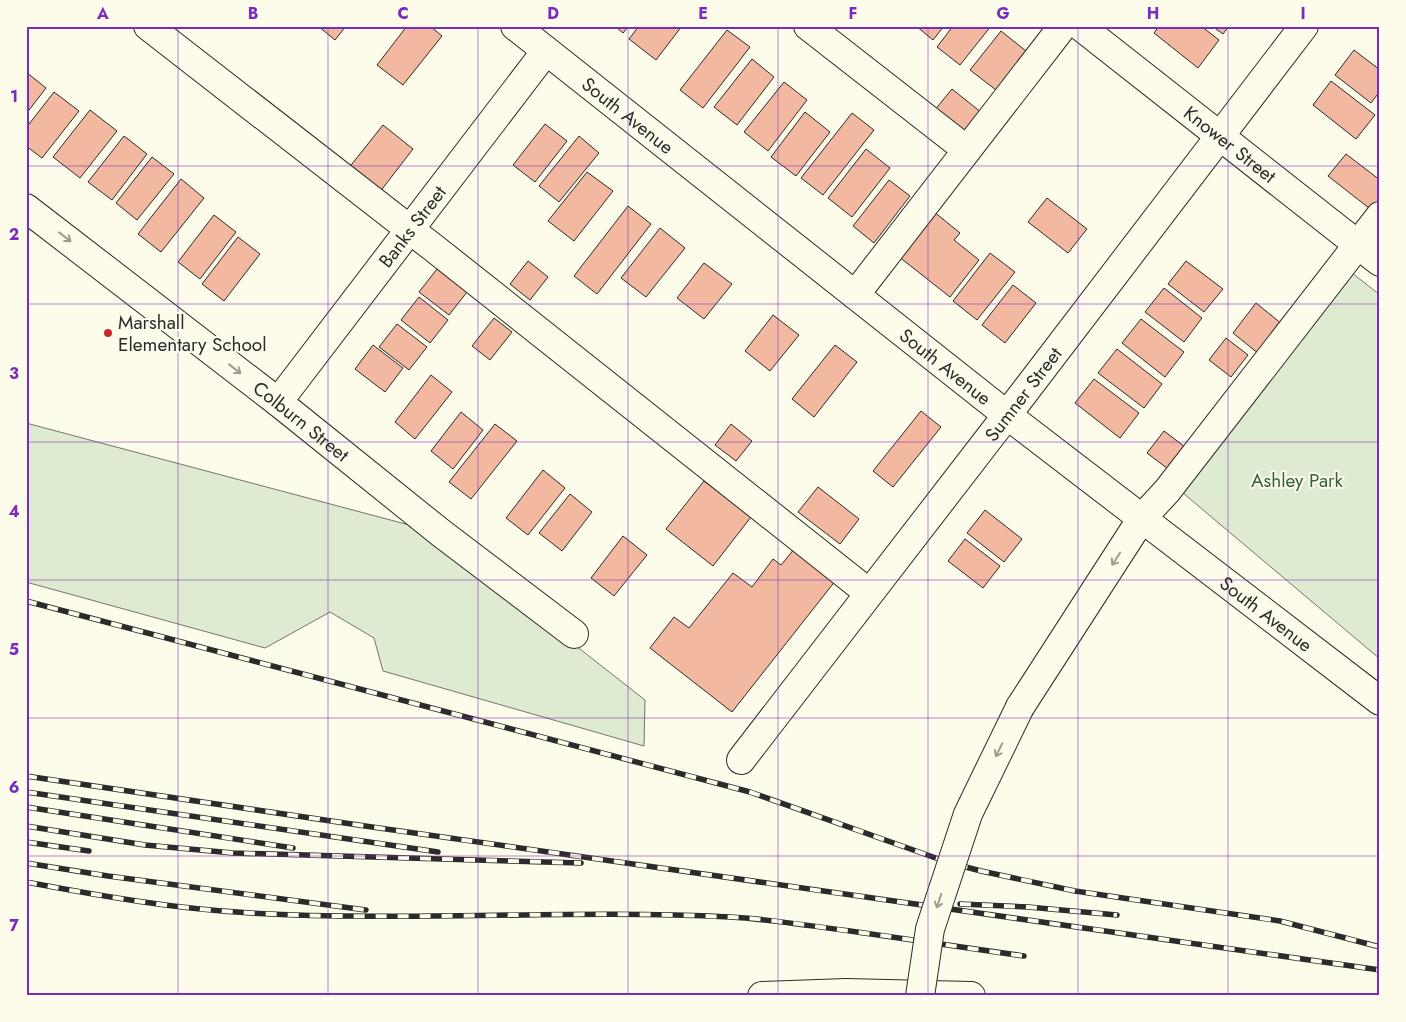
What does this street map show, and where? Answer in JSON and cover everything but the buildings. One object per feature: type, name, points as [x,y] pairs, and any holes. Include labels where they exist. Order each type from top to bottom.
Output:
[{"type":"main road","points":[[148,26],[409,229],[869,593]]},
{"type":"main road","name":"South Avenue","points":[[515,26],[1007,415],[1380,701]]},
{"type":"main road","points":[[808,26],[967,150]]},
{"type":"main road","points":[[855,295],[1063,26]]},
{"type":"main road","name":"Knower Street","points":[[1080,26],[1380,262]]},
{"type":"main road","name":"Sumner Street","points":[[741,760],[1304,26]]},
{"type":"main road","name":"Banks Street","points":[[278,402],[546,51]]},
{"type":"main road","name":"Colburn Street","points":[[26,208],[278,402],[441,533],[574,634]]},
{"type":"main road","points":[[920,996],[930,929],[968,814],[1020,707],[1142,518],[1167,491],[1380,216]]},
{"type":"main road","points":[[762,996],[846,993],[971,996]]},
{"type":"green space","name":"Ashley Park","points":[[1352,273],[1380,295],[1380,659],[1183,493]]},
{"type":"green space","points":[[26,423],[428,530],[645,700],[644,746],[383,671],[374,638],[330,612],[265,648],[26,582]]},
{"type":"railway","points":[[26,601],[750,792],[947,862],[981,871],[1075,891],[1280,921],[1380,947]]},
{"type":"railway","points":[[26,776],[1380,970]]},
{"type":"railway","points":[[26,792],[438,852]]},
{"type":"railway","points":[[26,807],[293,848]]},
{"type":"railway","points":[[26,826],[145,845],[233,853],[581,863]]},
{"type":"railway","points":[[26,842],[89,851]]},
{"type":"railway","points":[[26,863],[108,876],[366,910]]},
{"type":"railway","points":[[26,882],[166,905],[251,913],[370,916],[610,914],[745,918],[1024,956]]},
{"type":"railway","points":[[960,904],[1028,907],[1117,915]]},
{"type":"place","name":"Marshall Elementary School","points":[[108,333]]}]
